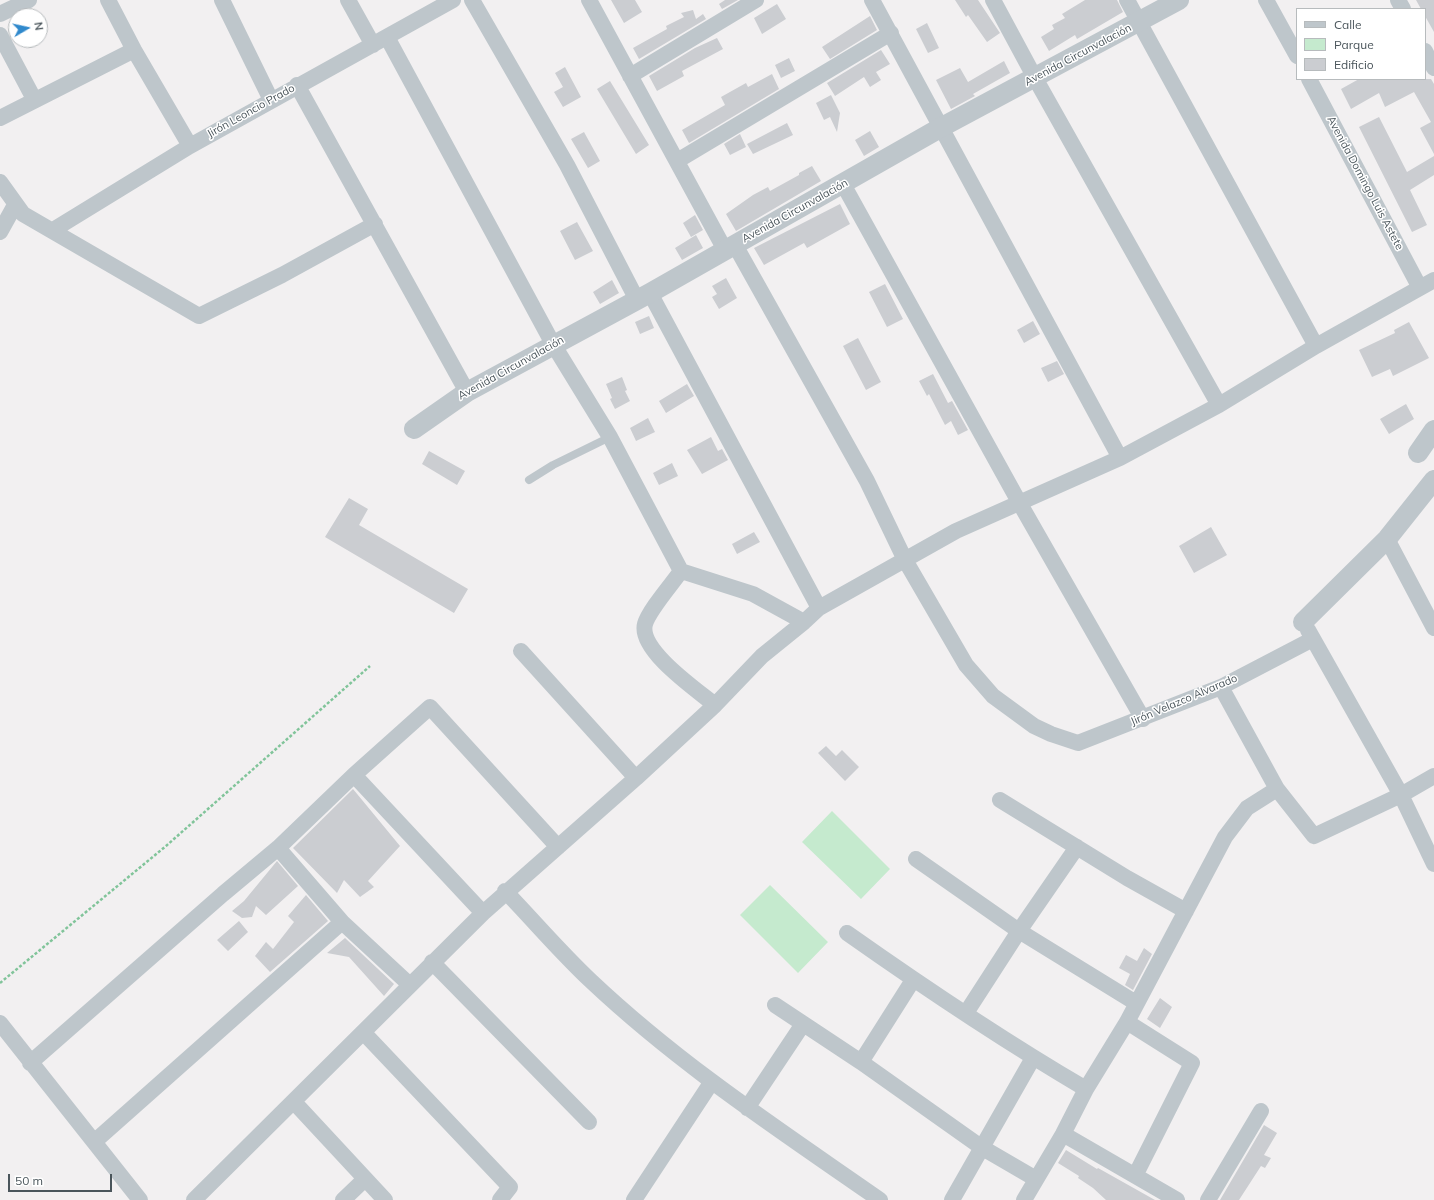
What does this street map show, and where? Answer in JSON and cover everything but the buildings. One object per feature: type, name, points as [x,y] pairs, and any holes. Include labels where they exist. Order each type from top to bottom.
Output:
[{"type":"street","points":[[0,14],[29,0]]},
{"type":"street","points":[[108,0],[134,50],[190,146]]},
{"type":"street","points":[[222,0],[271,100]]},
{"type":"street","points":[[348,0],[373,45]]},
{"type":"street","name":"Jirón Leoncio Prado","points":[[53,230],[190,146],[297,85],[373,45],[452,0]]},
{"type":"street","points":[[472,0],[643,296],[819,608]]},
{"type":"street","name":"Jirón Velazco Alvarado","points":[[589,0],[677,161],[730,247],[867,481],[905,560],[966,665],[993,696],[1034,726],[1051,734],[1078,743],[1221,687],[1313,639]]},
{"type":"street","points":[[630,76],[756,0]]},
{"type":"street","points":[[872,0],[1120,458]]},
{"type":"street","points":[[993,0],[1034,78],[1219,405]]},
{"type":"street","points":[[1127,0],[1316,346]]},
{"type":"street","name":"Avenida Circunvalación","points":[[414,429],[467,392],[643,296],[940,128],[1179,0]]},
{"type":"street","points":[[1266,0],[1296,54]]},
{"type":"street","points":[[677,161],[891,33]]},
{"type":"street","points":[[0,35],[34,99]]},
{"type":"street","points":[[387,37],[553,344],[610,437],[682,571],[753,594],[804,622]]},
{"type":"street","points":[[0,118],[34,99],[134,50]]},
{"type":"street","points":[[1426,53],[1434,68]]},
{"type":"street","name":"Avenida Domingo Luis Astete","points":[[1310,80],[1420,288]]},
{"type":"street","points":[[297,85],[467,392]]},
{"type":"street","points":[[0,182],[15,205],[23,214],[199,316],[282,275],[375,224]]},
{"type":"street","points":[[843,184],[1019,502],[1143,718]]},
{"type":"street","points":[[0,232],[15,205]]},
{"type":"street","points":[[194,1200],[505,891],[558,847],[636,778],[715,705],[762,656],[819,608],[956,531],[1120,458],[1219,405],[1316,346],[1434,280]]},
{"type":"street","points":[[1418,453],[1434,430]]},
{"type":"street","points":[[1434,480],[1387,539],[1303,622],[1401,795],[1434,864]]},
{"type":"street","points":[[1387,539],[1434,628]]},
{"type":"street","points":[[682,571],[648,616],[644,626],[647,639],[656,654],[715,705]]},
{"type":"street","points":[[521,651],[636,778]]},
{"type":"street","points":[[1221,687],[1277,789],[1314,836],[1401,795],[1434,776]]},
{"type":"street","points":[[30,1063],[223,894],[278,848],[354,775],[430,707],[558,847]]},
{"type":"street","points":[[354,775],[483,913]]},
{"type":"street","points":[[1024,1200],[1063,1134],[1086,1089],[1126,1022],[1225,837],[1247,808],[1277,789]]},
{"type":"street","points":[[1000,800],[1126,878],[1186,911]]},
{"type":"street","points":[[966,1013],[1019,931],[1077,847]]},
{"type":"street","points":[[278,848],[342,922],[410,985]]},
{"type":"street","points":[[916,859],[1019,931],[1136,1003]]},
{"type":"street","points":[[505,891],[590,981],[645,1029],[712,1083],[880,1200]]},
{"type":"street","points":[[94,1142],[342,922]]},
{"type":"street","points":[[847,933],[913,980],[966,1013],[1033,1058],[1086,1089]]},
{"type":"street","points":[[432,962],[589,1122]]},
{"type":"street","points":[[861,1062],[913,980]]},
{"type":"street","points":[[774,1005],[861,1062],[981,1147],[1036,1179]]},
{"type":"street","points":[[1126,1022],[1192,1063],[1136,1174]]},
{"type":"street","points":[[0,1023],[30,1063],[140,1200]]},
{"type":"street","points":[[747,1108],[803,1024]]},
{"type":"street","points":[[363,1032],[510,1187],[500,1200]]},
{"type":"street","points":[[952,1200],[1033,1058]]},
{"type":"street","points":[[638,1198],[712,1083]]},
{"type":"street","points":[[294,1102],[386,1200]]},
{"type":"street","points":[[1208,1200],[1262,1110]]},
{"type":"street","points":[[1063,1134],[1136,1174],[1177,1200]]},
{"type":"street","points":[[343,1200],[365,1179]]},
{"type":"lane","points":[[529,480],[554,465],[610,437]]},
{"type":"path","points":[[0,983],[166,846],[370,666]]},
{"type":"green space","points":[[832,811],[890,869],[861,899],[802,842]]},
{"type":"green space","points":[[770,885],[828,942],[798,973],[740,915]]}]
